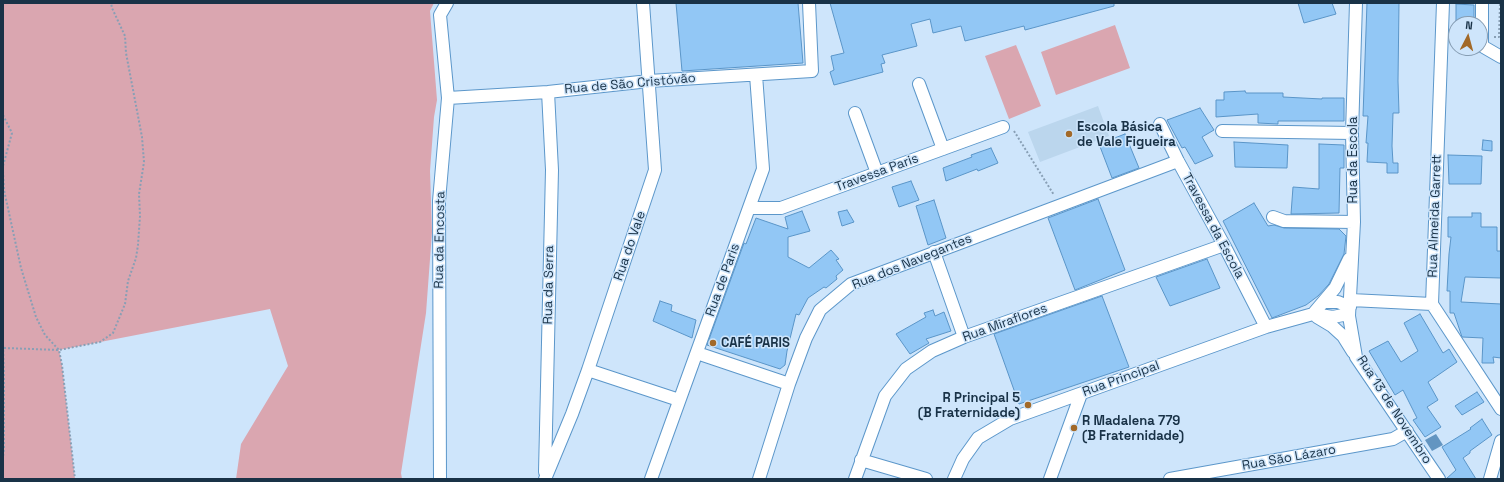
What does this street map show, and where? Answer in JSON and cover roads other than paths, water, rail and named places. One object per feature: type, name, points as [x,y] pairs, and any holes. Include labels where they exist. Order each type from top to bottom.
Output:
[{"type":"street","name":"Rua da Encosta","points":[[440,479],[439,200],[448,98],[440,15],[447,3]]},
{"type":"street","name":"Rua do Vale","points":[[545,479],[588,370],[655,170],[644,3]]},
{"type":"street","name":"Rua de São Cristóvão","points":[[448,98],[548,92],[649,81],[812,71],[809,3]]},
{"type":"street","name":"Rua da Escola","points":[[1350,308],[1354,222],[1352,133],[1356,3]]},
{"type":"street","name":"Rua Almeida Garrett","points":[[1432,304],[1443,3]]},
{"type":"street","points":[[1482,3],[1482,46],[1501,57]]},
{"type":"street","name":"Rua de Paris","points":[[651,479],[763,169],[756,75]]},
{"type":"street","points":[[919,84],[943,149]]},
{"type":"street","name":"Rua da Serra","points":[[545,479],[552,170],[548,92]]},
{"type":"street","points":[[855,113],[877,173]]},
{"type":"street","name":"Travessa da Escola","points":[[1160,124],[1266,327]]},
{"type":"street","name":"Travessa Paris","points":[[750,208],[781,208],[1003,127]]},
{"type":"street","points":[[1222,130],[1352,133]]},
{"type":"street","name":"Rua dos Navegantes","points":[[759,479],[789,384],[806,338],[820,310],[851,284],[1178,161]]},
{"type":"street","points":[[1273,217],[1284,221],[1354,222]]},
{"type":"street","name":"Rua Miraflores","points":[[855,479],[885,396],[906,369],[932,351],[964,337],[1224,245]]},
{"type":"street","points":[[1313,314],[1335,288],[1352,251]]},
{"type":"street","points":[[934,252],[964,337]]},
{"type":"street","points":[[1324,302],[1338,302],[1350,308],[1432,304],[1501,409]]},
{"type":"street","points":[[1313,314],[1333,317],[1343,315],[1350,308]]},
{"type":"street","name":"Rua 13 de Novembro","points":[[1350,308],[1356,357],[1439,479]]},
{"type":"street","points":[[1313,314],[1332,326],[1343,336],[1356,357]]},
{"type":"street","name":"Rua Principal","points":[[954,479],[963,459],[978,438],[1010,419],[1266,327],[1313,314]]},
{"type":"street","points":[[697,353],[789,384]]},
{"type":"street","points":[[588,370],[679,400]]},
{"type":"street","points":[[1050,479],[1081,394]]},
{"type":"street","name":"Rua São Lázaro","points":[[1170,479],[1393,439],[1407,431]]},
{"type":"street","points":[[1490,479],[1501,441]]},
{"type":"street","points":[[861,460],[926,479]]},
{"type":"water","points":[[1436,434],[1443,445],[1432,451],[1425,440]]},
{"type":"place","name":"Escola Básica de Vale Figueira","points":[[1069,134]]},
{"type":"place","name":"CAFÉ PARIS","points":[[713,343]]},
{"type":"place","name":"R Principal 5 (B Fraternidade)","points":[[1028,405]]},
{"type":"place","name":"R Madalena 779 (B Fraternidade)","points":[[1074,428]]}]
